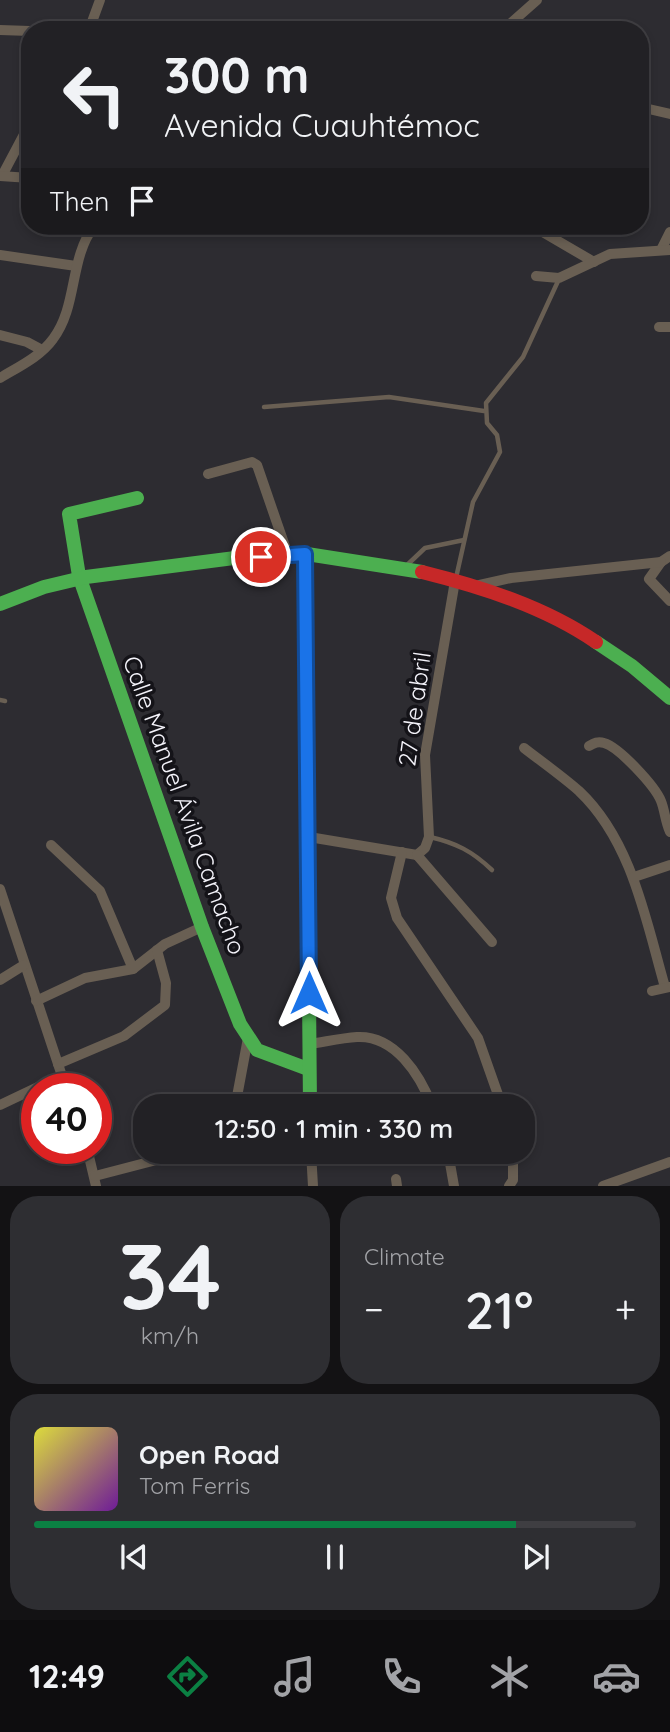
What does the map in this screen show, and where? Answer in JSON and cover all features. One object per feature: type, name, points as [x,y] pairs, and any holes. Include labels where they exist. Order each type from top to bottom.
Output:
[{"type":"street","points":[[92,21],[100,0]]},
{"type":"street","points":[[513,21],[537,0]]},
{"type":"street","points":[[0,30],[21,31]]},
{"type":"street","points":[[649,109],[670,114]]},
{"type":"street","points":[[21,139],[2,175],[21,177]]},
{"type":"street","points":[[536,276],[559,278],[610,254],[665,250],[670,232]]},
{"type":"street","points":[[0,378],[42,350],[60,326],[78,252],[88,235]]},
{"type":"street","points":[[549,235],[594,262]]},
{"type":"street","points":[[0,254],[76,266]]},
{"type":"street","points":[[659,327],[670,327]]},
{"type":"street","points":[[0,335],[27,342],[42,350]]},
{"type":"street","points":[[208,474],[252,462],[257,465],[288,555]]},
{"type":"street","name":"Calle Manuel Ávila Camacho","points":[[137,498],[74,511],[69,517],[79,576],[202,928],[248,1038],[257,1050],[270,1058],[309,1069]]},
{"type":"street","points":[[305,554],[310,1094]]},
{"type":"street","points":[[0,604],[33,589],[79,576],[305,554],[402,569],[455,581],[536,607],[590,634],[670,698]]},
{"type":"street","points":[[473,586],[511,578],[666,559]]},
{"type":"street","points":[[666,559],[649,579],[670,601]]},
{"type":"street","name":"27 de abril","points":[[429,837],[425,755],[455,581]]},
{"type":"street","points":[[589,746],[597,742],[605,743],[619,751],[660,799],[666,810],[670,832]]},
{"type":"street","points":[[524,748],[581,793],[606,827],[634,877],[667,987],[652,990]]},
{"type":"street","points":[[309,837],[417,855],[466,908],[492,942]]},
{"type":"street","points":[[417,855],[425,848],[429,837]]},
{"type":"street","points":[[51,845],[92,880],[100,891],[133,969]]},
{"type":"street","points":[[402,852],[391,898],[397,918],[478,1038],[498,1094]]},
{"type":"street","points":[[634,877],[670,865]]},
{"type":"street","points":[[0,889],[60,1073]]},
{"type":"street","points":[[36,1001],[85,978],[133,969],[157,950],[202,928]]},
{"type":"street","points":[[58,1064],[124,1036],[164,1005],[166,983],[157,950]]},
{"type":"street","points":[[0,980],[24,965]]},
{"type":"street","points":[[309,1045],[358,1037],[371,1038],[403,1055],[428,1094]]},
{"type":"street","points":[[238,1094],[248,1038]]},
{"type":"street","points":[[0,1105],[21,1095]]},
{"type":"street","points":[[603,1186],[670,1162]]},
{"type":"street","points":[[95,1181],[147,1164]]},
{"type":"street","points":[[312,1164],[313,1186]]},
{"type":"street","points":[[450,1164],[454,1186]]},
{"type":"street","points":[[509,1186],[513,1180],[513,1164]]},
{"type":"lane","points":[[455,581],[476,493],[500,452],[497,435],[487,423],[484,411],[492,393],[523,357],[559,278]]},
{"type":"lane","points":[[264,407],[389,397],[484,411]]},
{"type":"lane","points":[[402,569],[425,548],[464,541]]},
{"type":"lane","points":[[429,837],[455,843],[473,852],[492,870]]},
{"type":"traffic: fast","points":[[137,498],[69,514],[79,576],[202,927],[240,1024],[257,1050],[308,1069]]},
{"type":"traffic: fast","points":[[305,554],[310,1094]]},
{"type":"traffic: fast","points":[[0,604],[44,587],[86,577],[258,555],[307,554],[422,572]]},
{"type":"traffic: fast","points":[[596,642],[632,666],[670,698]]},
{"type":"traffic: jam","points":[[422,572],[512,599],[556,618],[596,642]]},
{"type":"route","points":[[261,557],[305,554],[309,993]]}]
